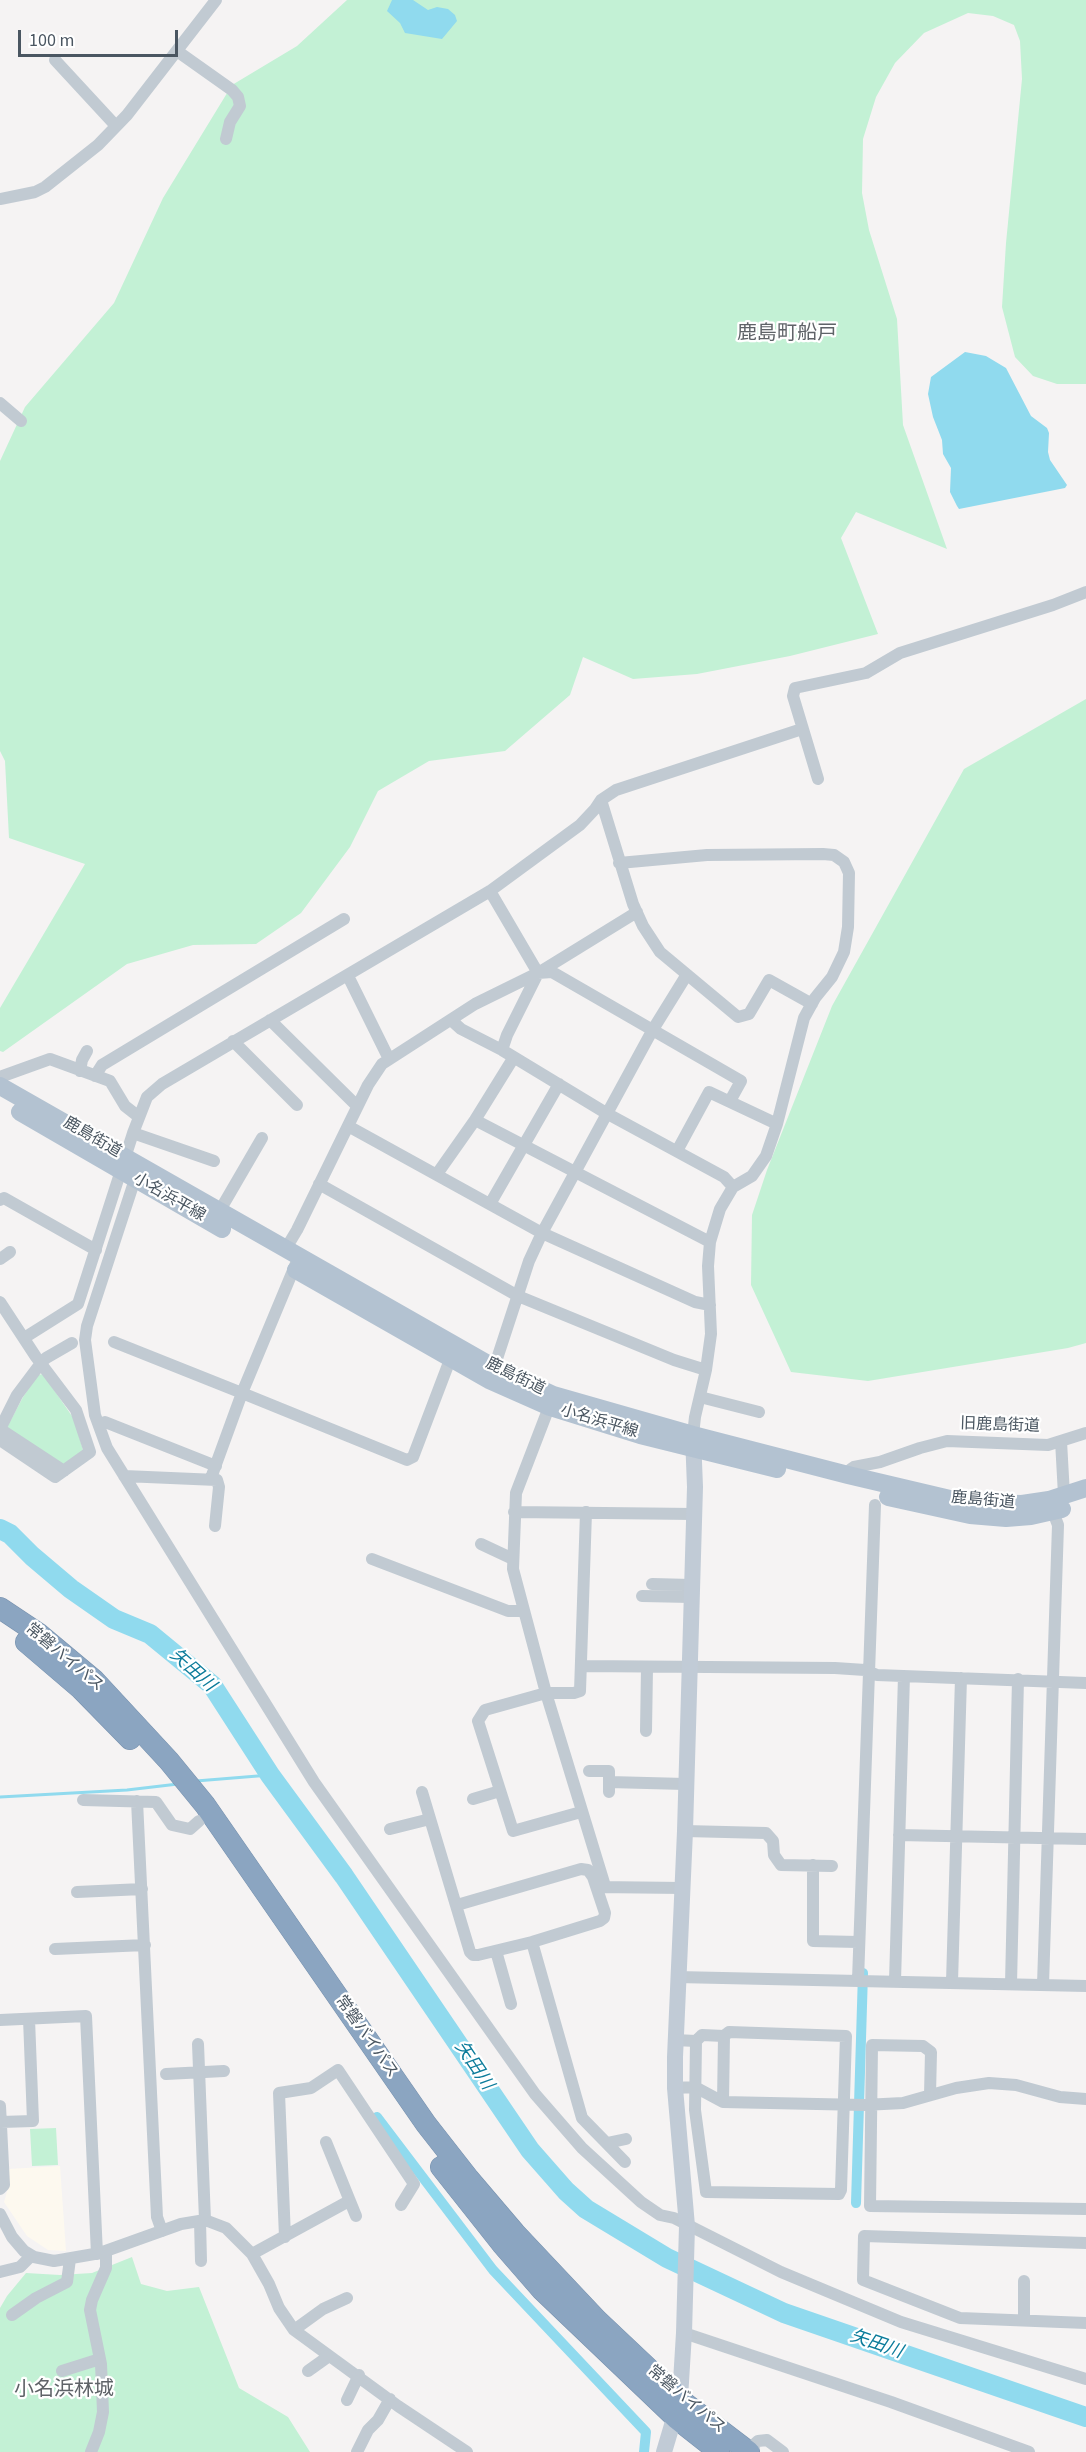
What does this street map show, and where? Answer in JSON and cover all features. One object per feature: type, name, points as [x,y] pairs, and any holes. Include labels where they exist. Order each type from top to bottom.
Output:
[{"type":"highway","name":"常磐バイパス","points":[[0,1608],[39,1634],[94,1680],[160,1761],[197,1810],[416,2134],[465,2199],[542,2290],[678,2408],[719,2452]]},
{"type":"highway","name":"常磐バイパス","points":[[0,1625],[30,1645],[160,1761]]},
{"type":"highway","name":"常磐バイパス","points":[[678,2408],[748,2451]]},
{"type":"main road","name":"鹿島街道","points":[[0,1086],[126,1169],[219,1212],[292,1259]]},
{"type":"main road","name":"小名浜平線","points":[[0,1100],[292,1259],[492,1374],[551,1401],[640,1435],[694,1442],[924,1506],[970,1515],[1006,1518],[1055,1502],[1086,1500]]},
{"type":"main road","name":"鹿島街道","points":[[694,1442],[967,1503],[1055,1502],[1086,1488]]},
{"type":"street","points":[[0,199],[35,192],[45,187],[98,145],[116,126],[216,0]]},
{"type":"street","points":[[177,51],[232,90],[238,97],[240,106],[230,122],[226,139]]},
{"type":"street","points":[[55,60],[116,126]]},
{"type":"street","points":[[0,403],[21,421]]},
{"type":"street","points":[[818,779],[793,696],[795,688],[866,673],[900,653],[1053,605],[1086,592]]},
{"type":"street","points":[[802,729],[616,790],[601,800],[580,825],[490,891],[348,976],[233,1041],[162,1084],[147,1097],[133,1133],[87,1326],[85,1340],[95,1415],[107,1448],[314,1782],[535,2094],[582,2148],[641,2202],[660,2214],[674,2218],[687,2231],[901,2322],[1086,2379]]},
{"type":"street","points":[[601,800],[619,862],[637,912],[660,952],[738,1017],[749,1014],[769,980],[812,1004]]},
{"type":"street","points":[[619,862],[707,855],[823,854],[834,855],[844,862],[849,873],[848,927],[844,951],[832,977],[804,1018],[777,1124],[766,1156],[752,1176],[733,1187],[720,1209],[710,1242],[708,1266],[711,1334],[706,1370],[694,1417],[694,1514],[685,1831],[675,2040],[675,2088],[687,2231],[684,2333],[678,2408],[664,2452]]},
{"type":"street","points":[[490,891],[538,973]]},
{"type":"street","points":[[211,1478],[292,1259],[297,1230],[368,1085],[382,1064],[475,1004],[538,973],[637,912]]},
{"type":"street","points":[[95,1076],[102,1065],[344,919]]},
{"type":"street","points":[[538,973],[552,972],[741,1081],[730,1101]]},
{"type":"street","points":[[502,1050],[507,1035],[538,973]]},
{"type":"street","points":[[348,976],[389,1059]]},
{"type":"street","points":[[492,1374],[529,1261],[542,1233],[606,1113],[686,976]]},
{"type":"street","points":[[270,1020],[357,1107]]},
{"type":"street","points":[[451,1020],[461,1029],[502,1050],[606,1113],[724,1177],[733,1187]]},
{"type":"street","points":[[233,1041],[297,1105]]},
{"type":"street","points":[[80,1071],[82,1060],[87,1052]]},
{"type":"street","points":[[437,1174],[475,1120],[514,1057]]},
{"type":"street","points":[[0,1077],[47,1059],[110,1081],[125,1106],[139,1117]]},
{"type":"street","points":[[490,1204],[559,1084]]},
{"type":"street","points":[[677,1151],[709,1092],[777,1124]]},
{"type":"street","points":[[475,1120],[710,1242]]},
{"type":"street","points":[[348,1126],[542,1233],[695,1302],[710,1305]]},
{"type":"street","points":[[133,1133],[214,1161]]},
{"type":"street","points":[[219,1212],[262,1138]]},
{"type":"street","points":[[24,1338],[78,1304],[126,1169]]},
{"type":"street","points":[[319,1184],[518,1296],[674,1360],[706,1370]]},
{"type":"street","points":[[0,1200],[4,1198],[96,1250]]},
{"type":"street","points":[[0,1440],[55,1477],[90,1452],[76,1410],[1,1306]]},
{"type":"street","points":[[114,1342],[407,1461],[413,1457],[448,1365]]},
{"type":"street","points":[[64,1471],[0,1429],[17,1395],[41,1363],[72,1343]]},
{"type":"street","points":[[699,1397],[759,1412]]},
{"type":"street","points":[[422,1792],[470,1952],[478,1955],[496,1951],[602,1920],[605,1912],[601,1886],[513,1569],[516,1493],[551,1401]]},
{"type":"street","points":[[105,1422],[216,1466]]},
{"type":"street","name":"旧鹿島街道","points":[[848,1475],[855,1467],[880,1462],[947,1441],[1048,1445],[1086,1433]]},
{"type":"street","points":[[1043,1985],[1058,1525],[1055,1502],[1061,1477],[1061,1441]]},
{"type":"street","points":[[124,1476],[211,1478],[219,1482],[215,1526]]},
{"type":"street","points":[[864,1980],[858,1942],[875,1505]]},
{"type":"street","points":[[514,1512],[694,1514]]},
{"type":"street","points":[[581,1812],[513,1831],[478,1721],[485,1710],[546,1693],[580,1691],[586,1512]]},
{"type":"street","points":[[481,1544],[513,1558]]},
{"type":"street","points":[[372,1559],[508,1611],[524,1611]]},
{"type":"street","points":[[652,1584],[691,1591]]},
{"type":"street","points":[[642,1596],[691,1591]]},
{"type":"street","points":[[581,1666],[835,1668],[868,1671],[877,1675],[1086,1683]]},
{"type":"street","points":[[646,1668],[646,1731]]},
{"type":"street","points":[[895,1981],[904,1676]]},
{"type":"street","points":[[952,1982],[961,1678]]},
{"type":"street","points":[[1011,1984],[1018,1679]]},
{"type":"street","points":[[589,1771],[609,1771],[609,1787],[685,1784]]},
{"type":"street","points":[[473,1799],[500,1791]]},
{"type":"street","points":[[83,1800],[156,1802],[172,1825],[190,1829],[197,1810]]},
{"type":"street","points":[[137,1801],[157,2217],[162,2231]]},
{"type":"street","points":[[390,1829],[430,1819]]},
{"type":"street","points":[[685,1831],[766,1833],[773,1841],[774,1855],[781,1865],[832,1866]]},
{"type":"street","points":[[899,1835],[1086,1839]]},
{"type":"street","points":[[813,1865],[813,1941],[858,1942]]},
{"type":"street","points":[[457,1905],[581,1869],[591,1873],[601,1886]]},
{"type":"street","points":[[601,1886],[683,1888]]},
{"type":"street","points":[[77,1892],[142,1889]]},
{"type":"street","points":[[532,1942],[582,2118],[625,2162]]},
{"type":"street","points":[[55,1949],[145,1945]]},
{"type":"street","points":[[496,1951],[511,2004]]},
{"type":"street","points":[[677,1977],[1086,1986]]},
{"type":"street","points":[[0,2020],[86,2016],[101,2253],[106,2268],[90,2310],[92,2329],[100,2359],[103,2412],[99,2433],[91,2452]]},
{"type":"street","points":[[1,2122],[33,2121],[29,2019]]},
{"type":"street","points":[[675,2040],[696,2041],[702,2036],[724,2036],[729,2032],[846,2036],[858,2105],[870,2206],[1086,2209]]},
{"type":"street","points":[[723,2102],[724,2036]]},
{"type":"street","points":[[696,2041],[695,2110],[706,2192],[839,2194],[872,2045],[923,2046],[931,2052],[930,2096]]},
{"type":"street","points":[[198,2044],[201,2261]]},
{"type":"street","points":[[285,2237],[279,2093],[311,2088],[338,2070],[414,2184],[401,2205]]},
{"type":"street","points":[[166,2073],[225,2071]]},
{"type":"street","points":[[675,2088],[695,2087],[723,2102],[858,2105],[903,2103],[964,2086],[989,2083],[1016,2085],[1070,2099],[1086,2099]]},
{"type":"street","points":[[0,2106],[4,2185],[0,2189]]},
{"type":"street","points":[[607,2143],[626,2139]]},
{"type":"street","points":[[326,2142],[356,2216]]},
{"type":"street","points":[[252,2254],[349,2201]]},
{"type":"street","points":[[0,2214],[12,2237],[31,2256],[44,2260],[70,2259],[101,2253],[181,2224],[202,2221],[226,2228],[252,2254],[282,2314],[294,2330],[467,2452]]},
{"type":"street","points":[[1086,2243],[864,2236],[863,2280],[960,2318],[1086,2323]]},
{"type":"street","points":[[0,2272],[20,2267],[31,2256]]},
{"type":"street","points":[[12,2315],[36,2298],[66,2282],[70,2259]]},
{"type":"street","points":[[1024,2281],[1024,2320]]},
{"type":"street","points":[[294,2330],[323,2309],[347,2298]]},
{"type":"street","points":[[684,2333],[891,2402],[1029,2452]]},
{"type":"street","points":[[308,2372],[329,2355]]},
{"type":"street","points":[[62,2371],[100,2359]]},
{"type":"street","points":[[347,2400],[359,2375]]},
{"type":"street","points":[[357,2452],[390,2399]]},
{"type":"street","points":[[748,2451],[758,2441],[767,2440],[783,2452]]},
{"type":"shaded area","points":[[60,2166],[66,2251],[48,2250],[27,2236],[4,2202],[8,2188],[8,2169]]},
{"type":"green space","points":[[347,0],[1086,0],[1086,384],[1057,384],[1033,376],[1015,357],[1002,307],[1022,79],[1020,41],[1014,25],[993,16],[968,13],[924,33],[895,63],[876,97],[863,139],[862,193],[869,230],[897,319],[903,425],[947,549],[856,512],[841,538],[878,634],[790,656],[697,674],[633,679],[583,657],[570,695],[505,751],[429,761],[378,791],[350,847],[301,913],[256,944],[193,945],[127,964],[3,1052],[0,1051],[0,1008],[85,864],[9,838],[5,761],[0,751],[0,461],[25,407],[114,303],[163,198],[232,85],[297,46]]},
{"type":"green space","points":[[1086,699],[1086,1343],[1068,1348],[868,1381],[791,1372],[751,1285],[752,1215],[767,1170],[832,1006],[964,769]]},
{"type":"green space","points":[[43,1374],[74,1419],[83,1450],[57,1470],[3,1435],[23,1397],[38,1375]]},
{"type":"green space","points":[[56,2128],[58,2165],[32,2166],[30,2129]]},
{"type":"green space","points":[[132,2257],[141,2284],[167,2291],[199,2287],[239,2388],[288,2417],[310,2452],[0,2452],[0,2308],[7,2296],[26,2273],[60,2275],[92,2273]]},
{"type":"water","points":[[392,0],[413,0],[428,10],[437,7],[448,9],[455,15],[457,21],[442,39],[405,33],[400,23],[387,11]]},
{"type":"water","points":[[965,352],[986,356],[1006,368],[1031,416],[1047,428],[1050,460],[1067,485],[1065,488],[959,509],[950,492],[951,468],[943,454],[942,440],[933,417],[928,394],[931,377]]},
{"type":"waterway","name":"矢田川","points":[[0,1529],[10,1534],[71,1589],[114,1619],[150,1634],[212,1685],[270,1775],[344,1876],[530,2150],[566,2191],[586,2209],[667,2258],[784,2313],[1086,2417]]},
{"type":"waterway","points":[[196,1781],[270,1775]]},
{"type":"waterway","points":[[0,1797],[127,1790],[178,1784]]},
{"type":"waterway","points":[[856,2203],[863,1973]]},
{"type":"waterway","points":[[377,2117],[493,2270],[646,2432],[644,2452]]},
{"type":"district","name":"鹿島町船戸","points":[[787,335]]},
{"type":"district","name":"小名浜林城","points":[[64,2391]]}]
